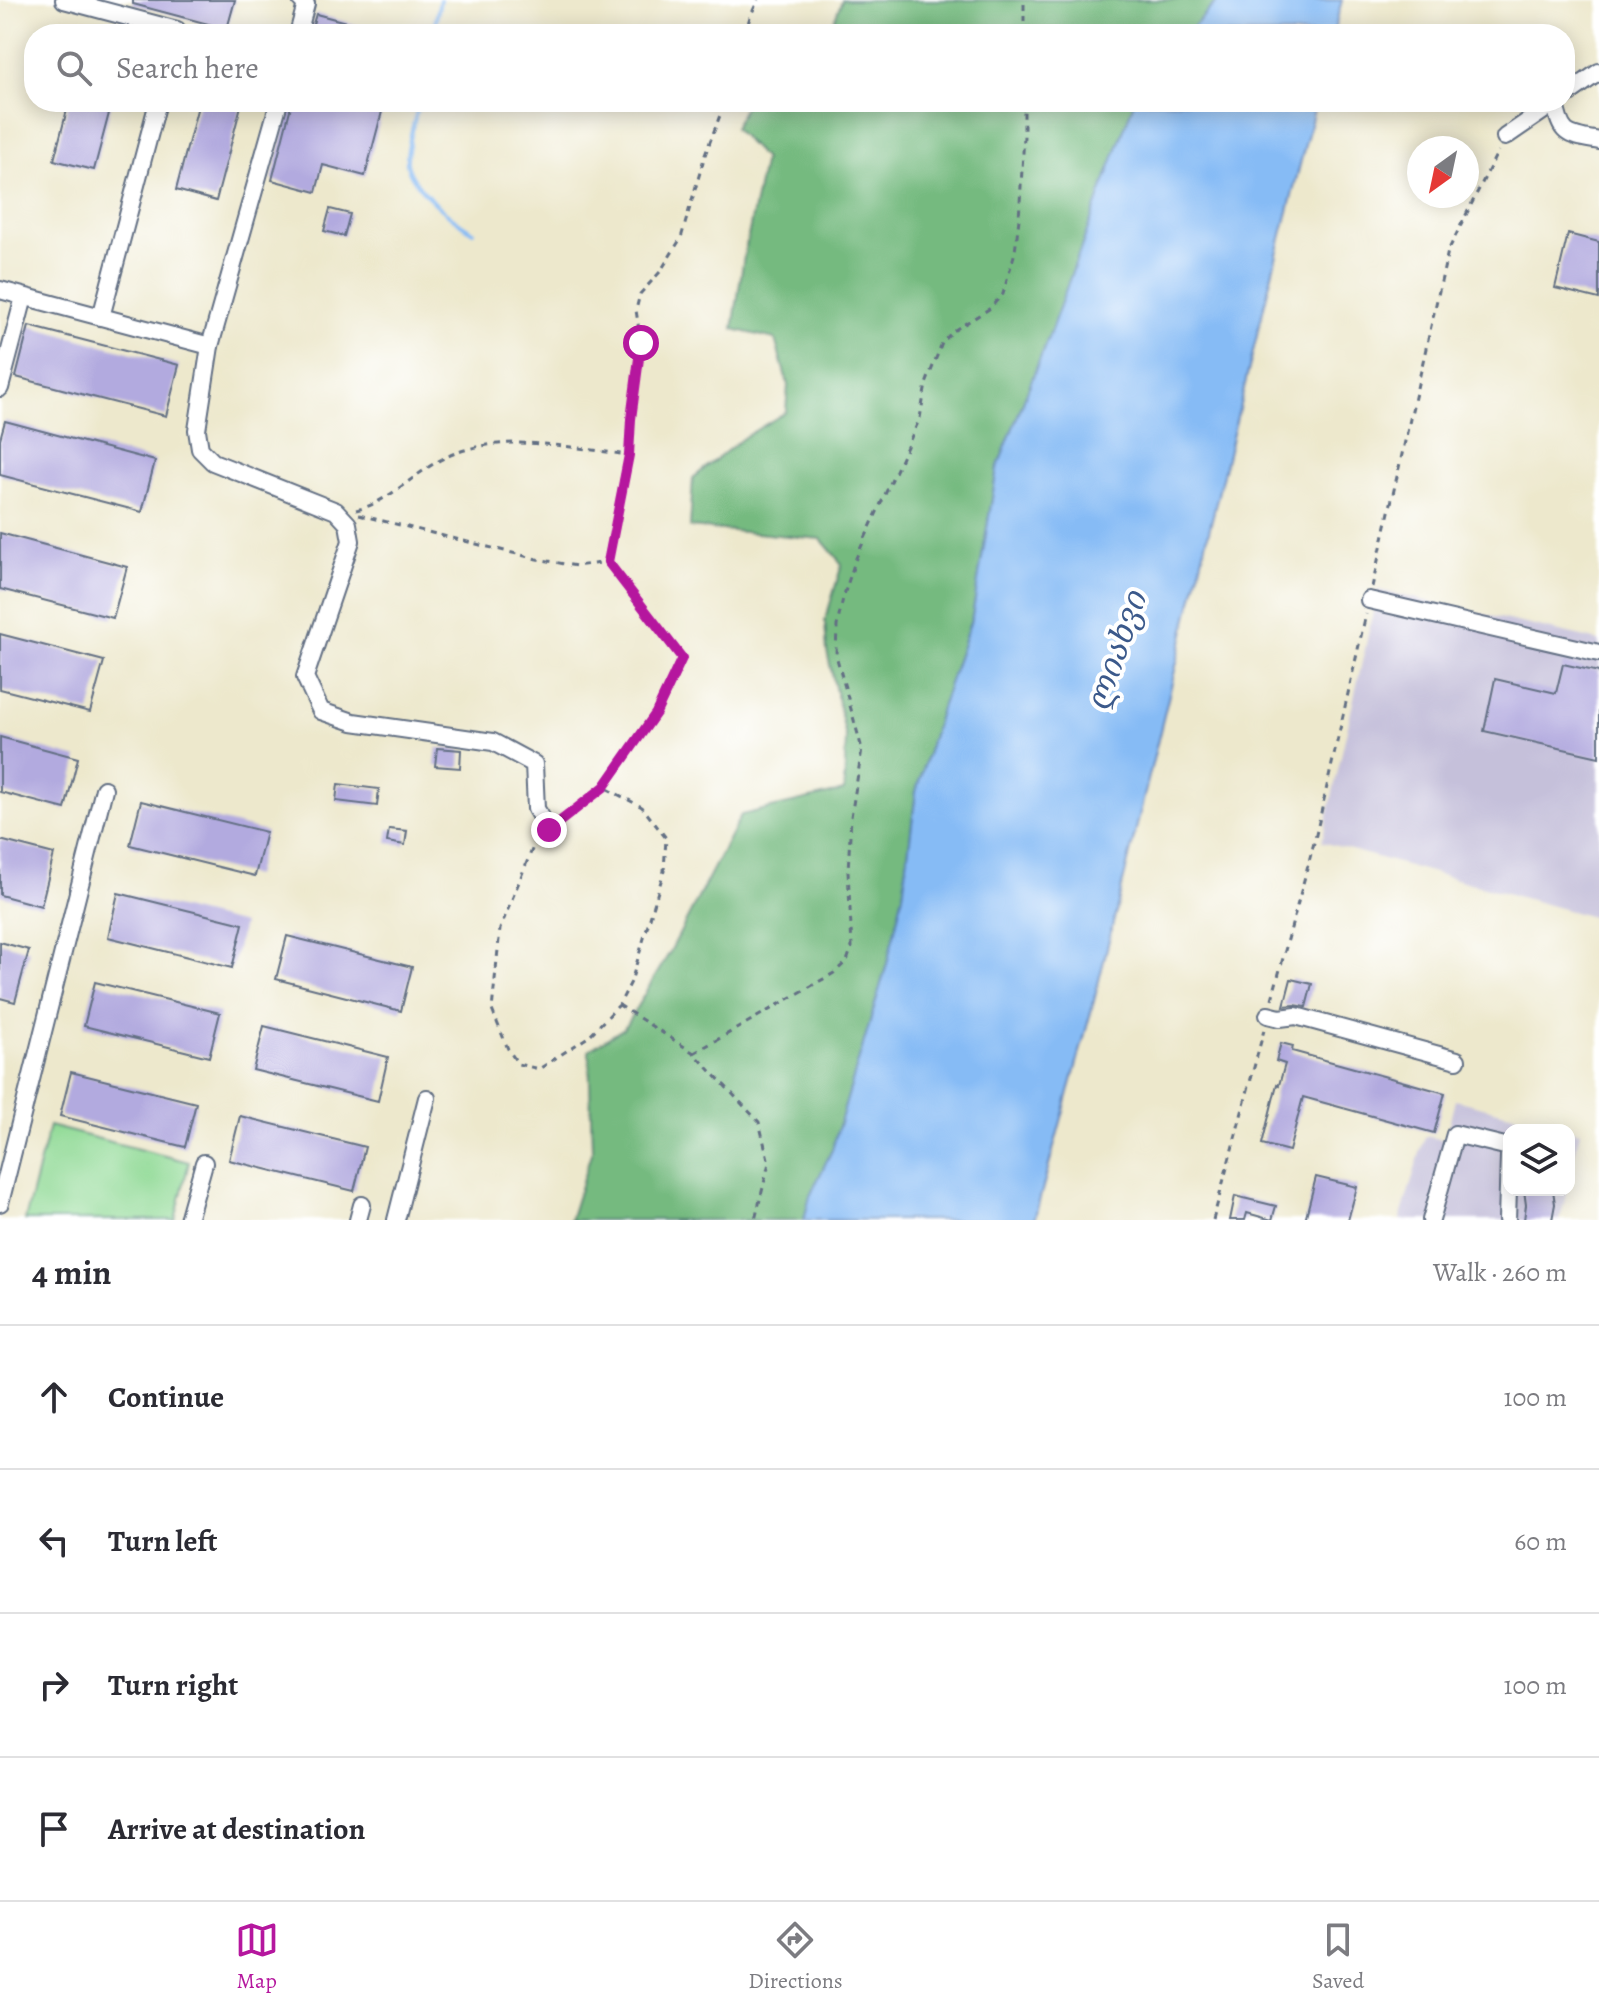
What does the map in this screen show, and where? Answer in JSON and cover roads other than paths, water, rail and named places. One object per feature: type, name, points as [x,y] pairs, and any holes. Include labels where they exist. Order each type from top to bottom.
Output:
[{"type":"street","points":[[64,0],[154,24]]},
{"type":"street","points":[[301,0],[306,4],[301,24]]},
{"type":"street","points":[[1575,89],[1599,72]]},
{"type":"street","points":[[101,317],[155,112]]},
{"type":"street","points":[[276,112],[210,346],[197,430],[200,449],[213,462],[336,511],[348,524],[351,541],[305,677],[321,711],[353,722],[493,742],[534,764],[536,809],[549,830]]},
{"type":"street","points":[[1505,137],[1541,112]]},
{"type":"street","points":[[1558,112],[1562,128],[1576,136],[1599,141]]},
{"type":"street","points":[[0,290],[210,346]]},
{"type":"street","points":[[0,388],[24,297]]},
{"type":"street","points":[[1369,600],[1599,653]]},
{"type":"street","points":[[0,1203],[104,789]]},
{"type":"street","points":[[1268,1015],[1280,1018],[1296,1016],[1457,1060]]},
{"type":"street","points":[[396,1220],[427,1098]]},
{"type":"street","points":[[1431,1220],[1455,1134],[1503,1146]]},
{"type":"street","points":[[188,1220],[204,1163]]},
{"type":"street","points":[[1507,1220],[1508,1196]]},
{"type":"water","points":[[1218,0],[1342,0],[1336,24],[1196,24]]},
{"type":"water","name":"ლიახვი","points":[[1130,112],[1313,112],[1094,1001],[1034,1220],[804,1220],[810,1196],[832,1150],[887,964],[903,895],[916,792],[972,617],[997,469]]},
{"type":"waterway","points":[[435,24],[440,0]]},
{"type":"waterway","points":[[417,112],[408,152],[410,173],[434,202],[473,232]]}]
